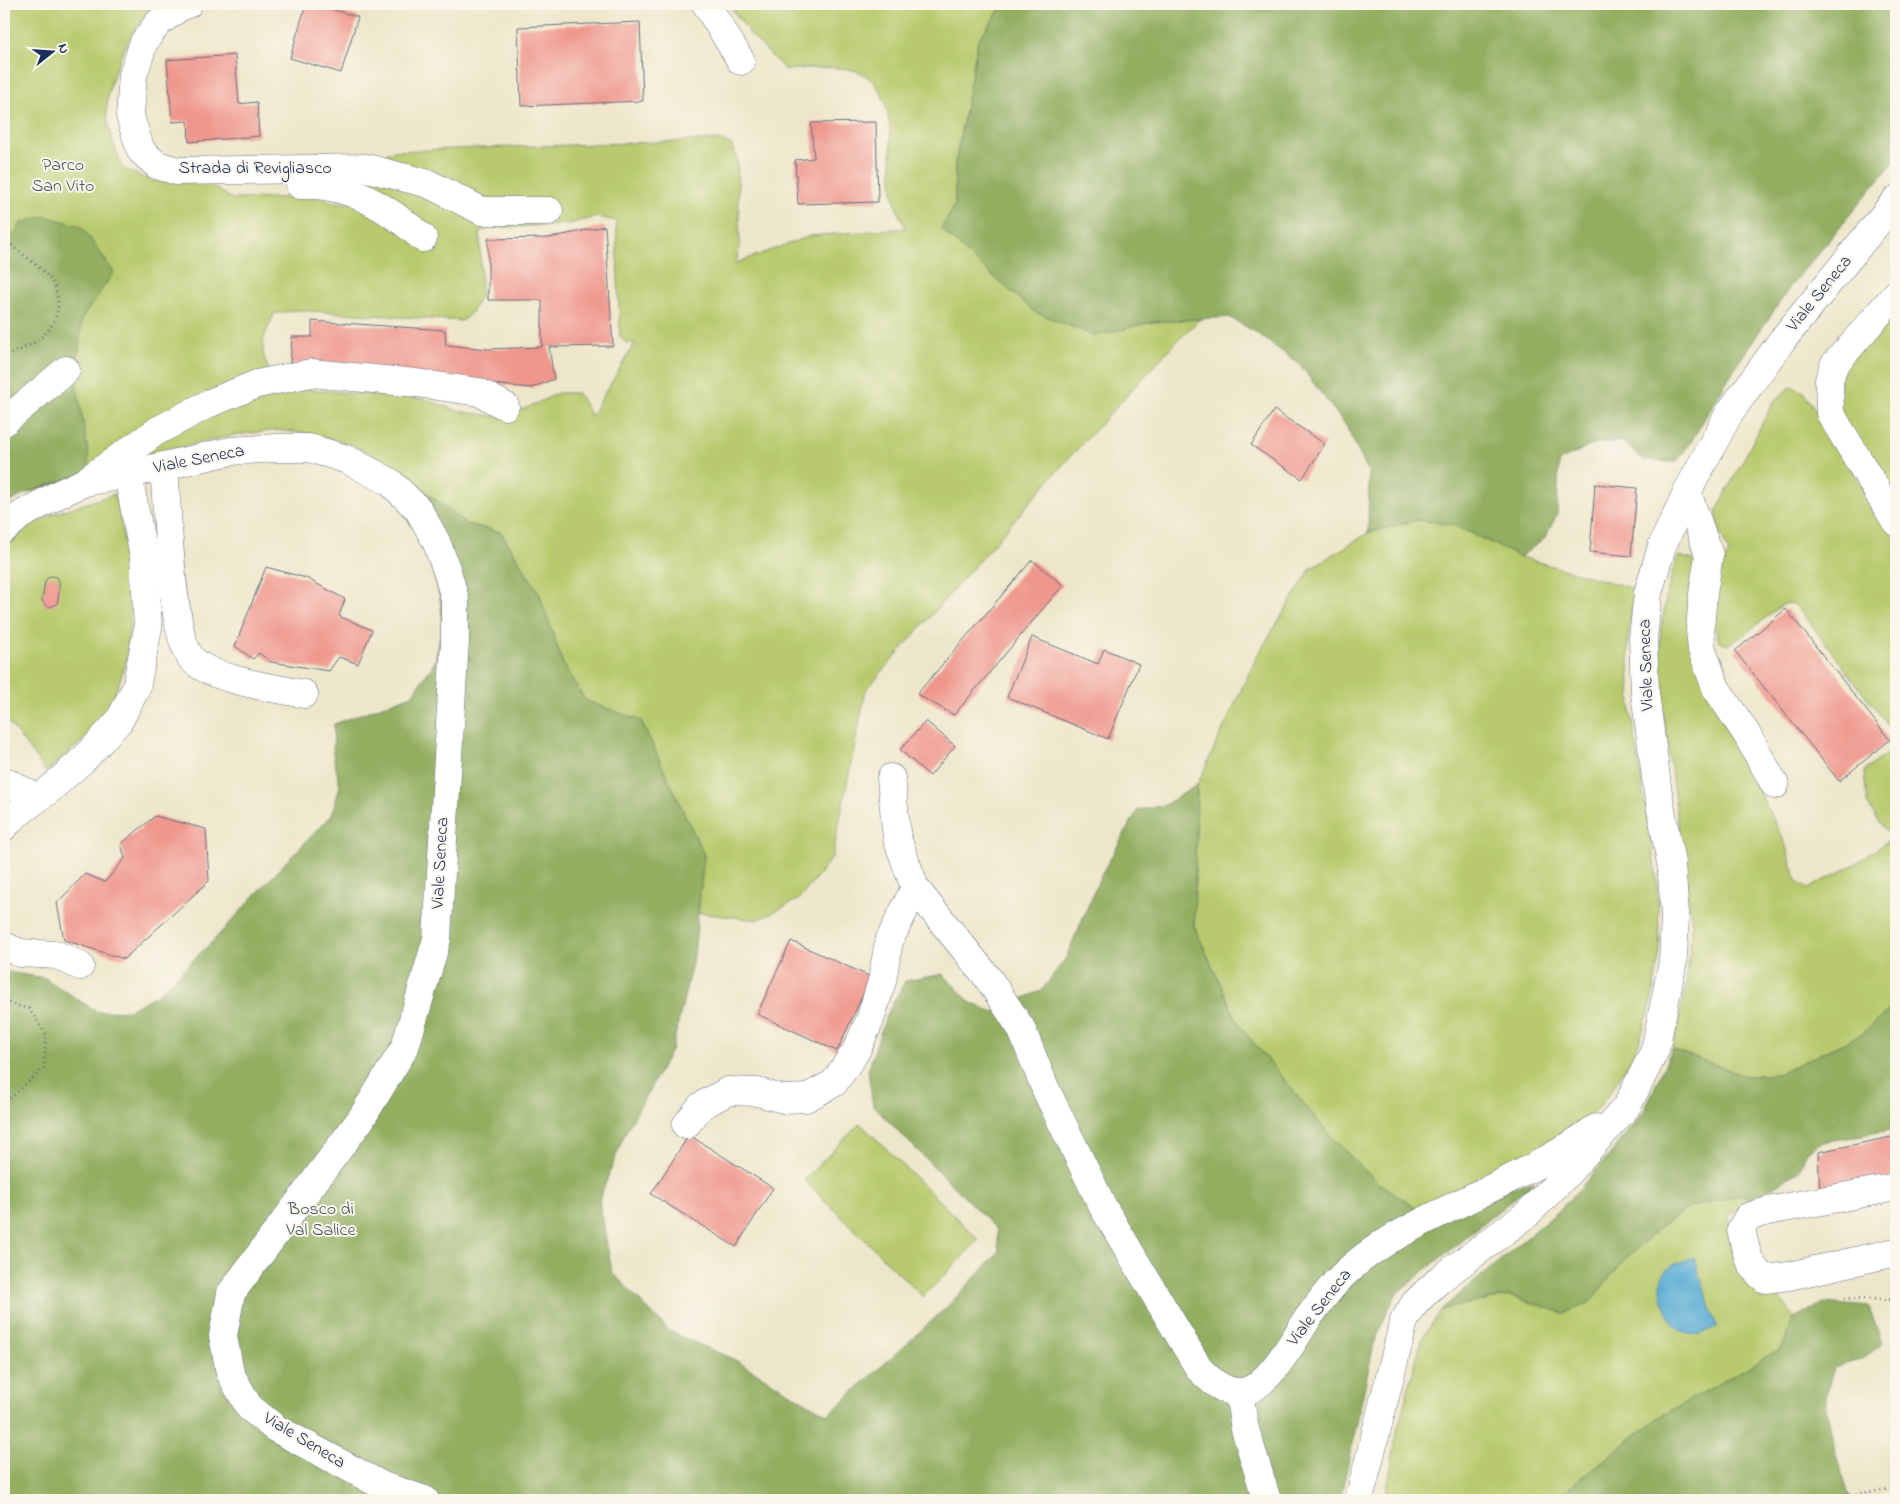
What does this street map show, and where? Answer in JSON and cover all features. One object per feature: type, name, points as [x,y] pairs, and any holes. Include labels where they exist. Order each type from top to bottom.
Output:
[{"type":"street","name":"Strada di Revigliasco","points":[[188,4],[180,7],[158,23],[144,42],[133,75],[130,116],[141,150],[157,165],[177,171],[367,168],[429,184],[482,211],[549,211]]},
{"type":"street","points":[[706,4],[741,61]]},
{"type":"street","points":[[225,171],[239,184],[247,188],[316,184],[334,187],[380,205],[423,238]]},
{"type":"street","name":"Viale Seneca","points":[[1358,1500],[1404,1321],[1415,1303],[1439,1280],[1526,1215],[1567,1174],[1628,1106],[1655,1050],[1673,961],[1675,914],[1671,863],[1658,793],[1646,693],[1643,638],[1648,593],[1662,546],[1687,492],[1730,412],[1783,339],[1896,200]]},
{"type":"street","points":[[1896,294],[1834,365],[1829,380],[1830,413],[1896,522]]},
{"type":"street","points":[[4,422],[66,370]]},
{"type":"street","points":[[85,482],[157,431],[210,403],[257,384],[311,374],[416,383],[479,392],[505,406]]},
{"type":"street","name":"Viale Seneca","points":[[4,528],[21,515],[85,482],[231,451],[309,448],[346,459],[390,482],[418,509],[436,541],[455,599],[455,641],[437,939],[405,1047],[362,1119],[231,1293],[222,1336],[230,1373],[250,1407],[275,1428],[382,1486],[425,1500]]},
{"type":"street","points":[[166,466],[172,580],[181,636],[192,659],[218,675],[304,694]]},
{"type":"street","points":[[4,827],[13,817],[85,758],[119,721],[136,688],[148,628],[144,558],[128,474]]},
{"type":"street","points":[[1687,492],[1709,555],[1700,630],[1702,650],[1716,688],[1746,733],[1775,785]]},
{"type":"street","points":[[891,778],[897,838],[915,888],[988,978],[1021,1028],[1046,1090],[1102,1207],[1200,1370],[1221,1389],[1239,1393],[1245,1429],[1267,1500]]},
{"type":"street","points":[[4,782],[38,798]]},
{"type":"street","points":[[686,1124],[701,1106],[728,1091],[757,1092],[783,1099],[806,1098],[834,1083],[856,1051],[870,1020],[882,982],[888,941],[915,888]]},
{"type":"street","points":[[4,946],[20,952],[57,954],[80,966]]},
{"type":"street","name":"Viale Seneca","points":[[1239,1393],[1255,1387],[1279,1362],[1310,1316],[1344,1274],[1376,1247],[1584,1138],[1628,1106]]},
{"type":"street","points":[[1896,1187],[1768,1211],[1748,1217],[1741,1229],[1753,1270],[1765,1278],[1789,1276],[1896,1252]]},
{"type":"path","points":[[4,239],[49,277],[58,295],[58,314],[48,332],[25,349],[4,356]]},
{"type":"path","points":[[4,1002],[29,1009],[46,1034],[44,1068],[4,1102]]},
{"type":"path","points":[[1816,1500],[1896,1488]]},
{"type":"green space","name":"Parco San Vito","points":[[4,4],[154,4],[128,41],[114,72],[107,102],[108,123],[122,168],[152,181],[197,179],[232,199],[321,197],[333,202],[350,203],[370,185],[380,156],[392,151],[719,140],[731,144],[737,159],[740,243],[736,263],[810,236],[906,228],[898,213],[894,196],[888,117],[883,98],[874,83],[860,73],[839,68],[785,70],[752,36],[728,4],[1004,4],[978,40],[955,165],[955,205],[941,229],[1035,312],[1095,336],[1152,322],[1200,319],[1176,342],[1059,469],[866,690],[832,858],[799,899],[758,920],[698,913],[704,855],[641,721],[585,701],[563,664],[539,593],[501,532],[466,524],[384,460],[349,444],[311,434],[277,430],[235,435],[144,456],[24,494],[4,506]],"holes":[[[597,217],[616,221],[620,336],[626,343],[635,343],[591,416],[578,393],[558,393],[529,407],[499,417],[458,411],[425,399],[290,388],[279,382],[265,361],[264,340],[274,314],[295,310],[462,321],[471,313],[481,295],[480,232],[490,228],[569,224]]]},
{"type":"green space","points":[[1004,4],[1896,4],[1896,159],[1790,287],[1734,369],[1689,445],[1676,462],[1644,460],[1622,441],[1596,443],[1559,461],[1557,514],[1545,538],[1520,557],[1454,525],[1416,520],[1368,533],[1369,473],[1346,426],[1300,365],[1257,333],[1229,317],[1152,322],[1095,336],[1035,312],[941,229],[955,205],[955,165],[978,40]]},
{"type":"green space","points":[[45,216],[81,226],[114,272],[82,318],[76,381],[88,450],[89,471],[24,494],[4,506],[4,251],[21,223]]},
{"type":"green space","points":[[1896,311],[1896,509],[1839,411],[1841,367]]},
{"type":"green space","points":[[1792,386],[1804,392],[1896,540],[1896,736],[1798,607],[1791,603],[1782,605],[1745,634],[1727,645],[1719,640],[1712,619],[1719,574],[1729,552],[1720,532],[1716,512],[1774,401]]},
{"type":"green space","name":"Bosco di Val Salice","points":[[427,493],[466,524],[500,532],[539,593],[563,664],[585,700],[641,721],[704,855],[694,955],[672,1049],[625,1133],[599,1200],[612,1272],[669,1331],[735,1360],[828,1415],[947,1307],[999,1252],[997,1230],[873,1106],[868,1070],[886,1016],[905,981],[943,974],[972,1004],[994,1012],[1042,990],[1066,958],[1101,875],[1138,810],[1165,805],[1197,785],[1194,926],[1239,1025],[1332,1138],[1378,1183],[1420,1210],[1534,1182],[1397,1293],[1374,1344],[1340,1500],[4,1500],[4,973],[45,978],[97,1012],[129,1010],[158,994],[213,941],[332,815],[340,786],[333,754],[334,724],[412,695],[435,662],[442,628],[441,604],[434,571],[423,542],[404,515]]},
{"type":"green space","points":[[115,494],[122,528],[131,614],[126,662],[114,697],[101,725],[46,772],[4,716],[4,548],[33,523],[55,513]]},
{"type":"green space","points":[[1416,520],[1454,525],[1520,557],[1634,589],[1628,643],[1631,710],[1657,881],[1660,951],[1651,1006],[1635,1054],[1600,1107],[1571,1133],[1420,1210],[1378,1183],[1332,1138],[1239,1025],[1194,926],[1197,785],[1257,656],[1311,568],[1368,533]]},
{"type":"green space","points":[[1679,556],[1693,560],[1699,566],[1707,689],[1785,843],[1797,882],[1808,889],[1855,864],[1895,836],[1886,831],[1867,804],[1864,771],[1896,747],[1896,1004],[1861,1035],[1777,1074],[1745,1076],[1672,1049],[1686,988],[1692,925],[1658,675],[1661,629],[1666,598],[1674,567]]},
{"type":"green space","points":[[1896,1004],[1896,1129],[1822,1142],[1807,1151],[1799,1171],[1752,1200],[1742,1194],[1690,1207],[1664,1224],[1623,1261],[1589,1303],[1564,1313],[1509,1296],[1442,1309],[1561,1209],[1608,1157],[1644,1111],[1672,1049],[1745,1076],[1777,1074],[1861,1035]]},
{"type":"green space","points":[[860,1123],[979,1240],[923,1297],[804,1180]]},
{"type":"green space","points":[[1742,1194],[1752,1200],[1729,1215],[1733,1256],[1741,1274],[1756,1287],[1782,1300],[1794,1318],[1782,1348],[1658,1418],[1553,1500],[1385,1500],[1398,1427],[1422,1338],[1442,1309],[1509,1296],[1564,1313],[1589,1303],[1623,1261],[1664,1224],[1690,1207]]},
{"type":"green space","points":[[1824,1303],[1869,1307],[1882,1343],[1864,1359],[1833,1367],[1825,1403],[1834,1445],[1849,1496],[1853,1500],[1553,1500],[1658,1418],[1782,1348],[1794,1318]]},
{"type":"water","points":[[1694,1257],[1717,1328],[1697,1334],[1684,1332],[1674,1323],[1666,1310],[1661,1289],[1663,1273],[1673,1265]]},
{"type":"building","points":[[306,4],[314,4],[358,17],[341,73],[290,58]]},
{"type":"building","points":[[640,22],[643,101],[521,106],[518,27]]},
{"type":"building","points":[[235,55],[239,104],[257,102],[259,136],[189,142],[188,121],[172,122],[167,60]]},
{"type":"building","points":[[876,122],[878,202],[798,204],[795,160],[814,158],[811,123]]},
{"type":"building","points":[[605,226],[613,346],[549,347],[554,379],[531,388],[290,364],[292,337],[312,337],[312,321],[445,330],[446,345],[488,349],[542,347],[542,300],[488,300],[488,239],[549,238]]},
{"type":"building","points":[[1274,410],[1325,444],[1302,479],[1251,445]]},
{"type":"building","points":[[1595,484],[1637,488],[1631,556],[1590,552]]},
{"type":"building","points":[[1032,560],[1063,585],[954,715],[917,694]]},
{"type":"building","points":[[266,567],[306,578],[345,599],[339,616],[372,630],[358,664],[339,657],[329,671],[271,662],[259,653],[253,659],[235,646]]},
{"type":"building","points":[[48,577],[57,577],[59,581],[59,593],[57,604],[49,607],[42,600],[45,582]]},
{"type":"building","points":[[1786,609],[1890,740],[1839,781],[1735,651]]},
{"type":"building","points":[[1032,637],[1098,664],[1104,649],[1139,664],[1108,739],[1007,697]]},
{"type":"building","points":[[926,721],[955,746],[930,776],[900,750]]},
{"type":"building","points":[[155,816],[206,829],[209,881],[124,959],[64,940],[57,903],[85,874],[105,882],[125,858],[121,844]]},
{"type":"building","points":[[791,941],[871,977],[837,1051],[757,1014]]},
{"type":"building","points":[[689,1135],[773,1188],[736,1247],[651,1194]]},
{"type":"building","points":[[1896,1136],[1896,1178],[1820,1194],[1818,1152]]}]
